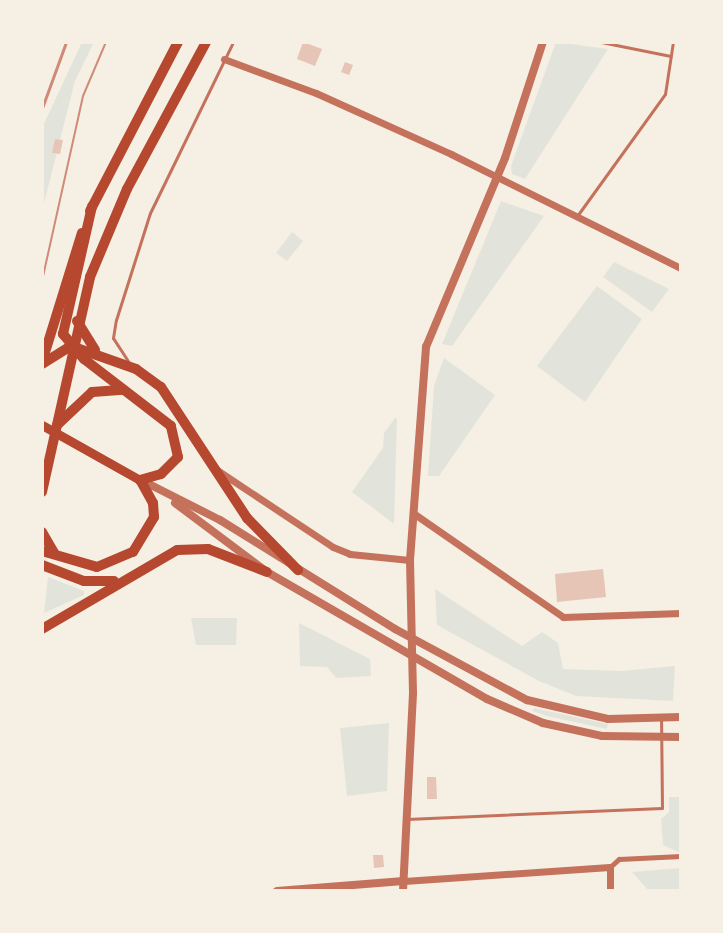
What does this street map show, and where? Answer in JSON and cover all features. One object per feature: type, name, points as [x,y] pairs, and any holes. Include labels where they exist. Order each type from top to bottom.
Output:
[{"type":"main road","points":[[42,363],[56,304],[92,206],[178,42]]},
{"type":"main road","points":[[42,492],[47,427],[76,319],[127,189],[206,42]]},
{"type":"main road","points":[[92,206],[62,326],[71,346],[177,437],[178,457],[172,466],[140,480]]},
{"type":"main road","points":[[76,319],[83,338],[96,351]]},
{"type":"main road","points":[[42,363],[71,346],[96,351],[136,369],[174,401],[247,518],[298,570]]},
{"type":"main road","points":[[47,427],[92,392],[123,390]]},
{"type":"main road","points":[[42,551],[97,567],[133,552],[154,517],[153,503],[140,480],[47,427]]},
{"type":"main road","points":[[42,532],[54,553]]},
{"type":"main road","points":[[42,629],[164,556],[192,548],[226,553],[267,572]]},
{"type":"main road","points":[[42,565],[84,581],[120,580]]},
{"type":"street","points":[[404,886],[412,657],[410,560],[426,347],[497,177],[543,42]]},
{"type":"street","points":[[224,59],[316,93],[497,177],[681,268]]},
{"type":"street","points":[[217,470],[333,547],[362,556],[410,560]]},
{"type":"street","points":[[140,480],[220,520],[411,638],[492,683],[549,707],[608,719],[681,717]]},
{"type":"street","points":[[155,488],[267,572],[487,699],[543,723],[602,736],[681,737]]},
{"type":"street","points":[[413,513],[563,617],[681,613]]},
{"type":"street","points":[[277,891],[404,886],[610,867],[619,859],[681,856]]},
{"type":"street","points":[[610,867],[610,891]]},
{"type":"lane","points":[[136,369],[113,338],[123,296],[171,161],[233,42]]},
{"type":"lane","points":[[601,42],[671,56]]},
{"type":"lane","points":[[577,216],[665,94],[673,42]]},
{"type":"lane","points":[[407,819],[662,808],[661,719]]},
{"type":"shaded area","points":[[82,42],[94,42],[75,81],[42,211],[42,128]]},
{"type":"shaded area","points":[[556,42],[608,49],[525,179],[512,174],[511,166]]},
{"type":"shaded area","points":[[501,201],[544,216],[452,346],[442,344]]},
{"type":"shaded area","points":[[292,232],[303,241],[287,261],[276,253]]},
{"type":"shaded area","points":[[614,262],[669,289],[652,312],[603,277]]},
{"type":"shaded area","points":[[597,286],[642,319],[585,402],[537,366]]},
{"type":"shaded area","points":[[444,358],[495,395],[439,476],[428,476],[434,386]]},
{"type":"shaded area","points":[[395,418],[394,524],[352,492],[383,448],[384,433]]},
{"type":"shaded area","points":[[48,577],[84,591],[84,595],[44,613]]},
{"type":"shaded area","points":[[435,589],[522,646],[542,632],[558,643],[563,669],[621,671],[675,666],[673,701],[576,696],[539,681],[437,625]]},
{"type":"shaded area","points":[[191,618],[237,618],[236,645],[196,645]]},
{"type":"shaded area","points":[[299,623],[370,659],[371,676],[336,678],[327,667],[300,666]]},
{"type":"shaded area","points":[[534,708],[608,724],[607,729],[547,716],[532,711]]},
{"type":"shaded area","points":[[389,723],[387,791],[347,796],[340,728]]},
{"type":"shaded area","points":[[669,797],[681,797],[681,853],[663,845],[661,819],[669,812]]},
{"type":"shaded area","points":[[681,868],[681,891],[649,891],[632,872]]},
{"type":"building","points":[[303,42],[322,49],[315,66],[297,59]]},
{"type":"building","points":[[345,62],[353,65],[349,75],[341,72]]},
{"type":"building","points":[[55,139],[63,140],[60,154],[52,153]]},
{"type":"building","points":[[603,569],[606,597],[557,602],[555,574]]},
{"type":"building","points":[[427,777],[436,777],[437,799],[427,799]]},
{"type":"building","points":[[373,855],[383,855],[384,867],[374,868]]},
{"type":"tram line","points":[[42,281],[83,96],[106,42]]},
{"type":"railway","points":[[42,108],[66,42]]}]
